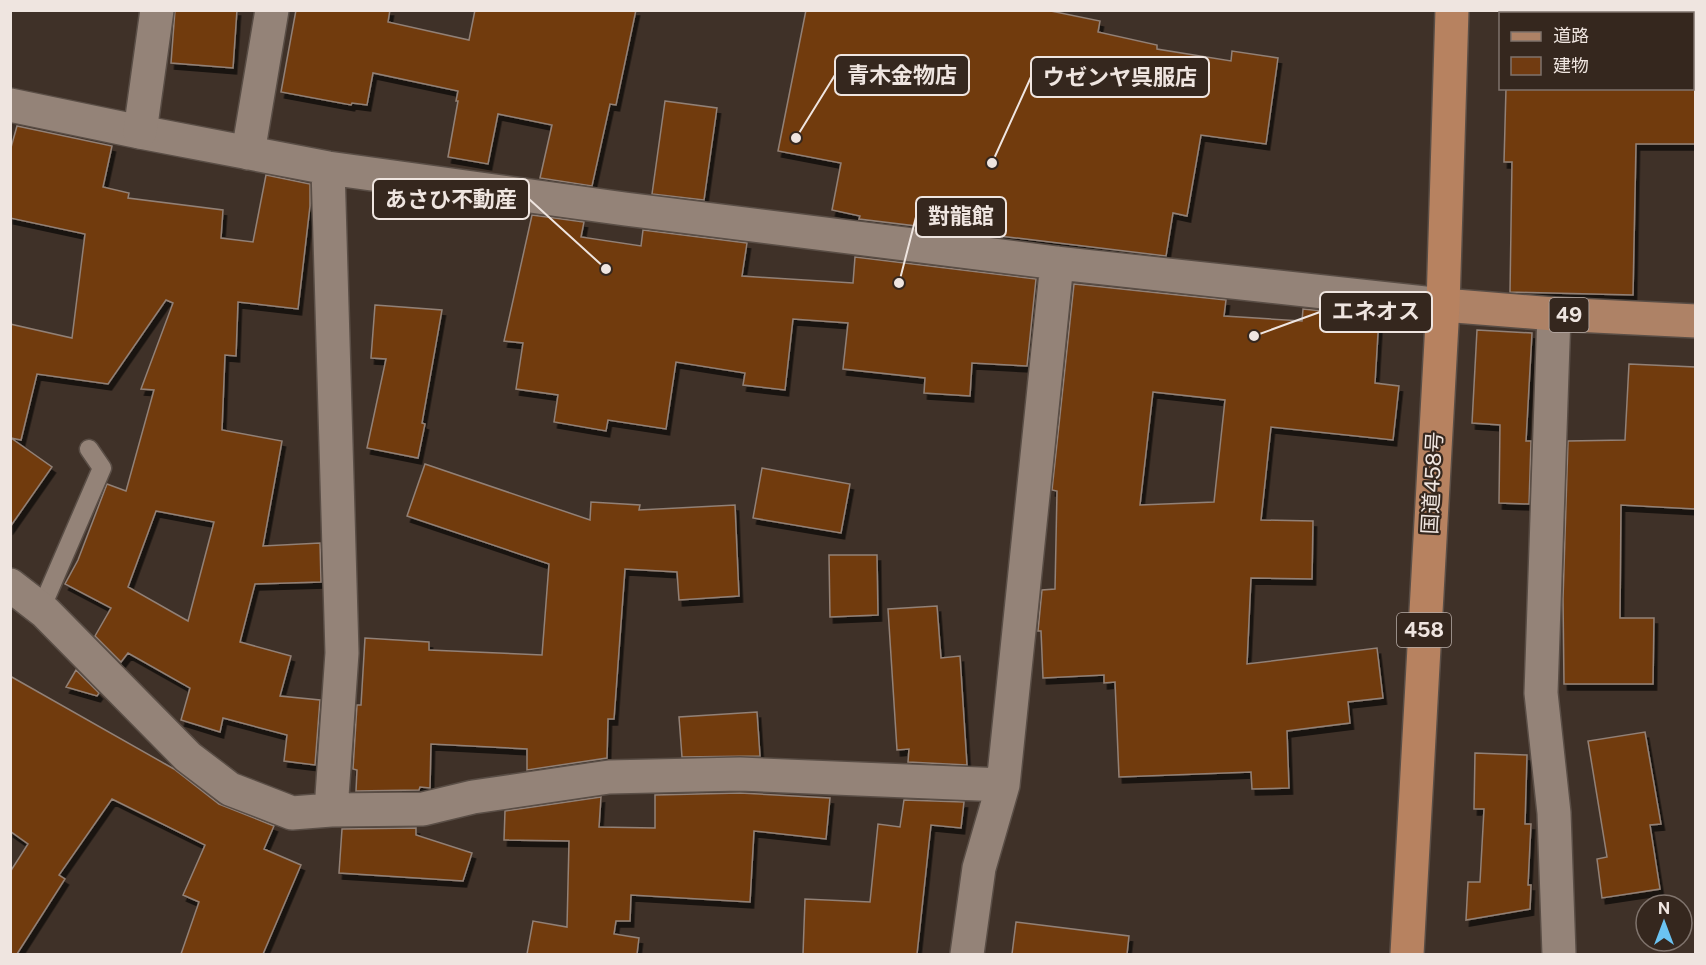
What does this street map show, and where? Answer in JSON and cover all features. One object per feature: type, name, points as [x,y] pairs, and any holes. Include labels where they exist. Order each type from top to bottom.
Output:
[{"type":"highway","name":"国道458号","points":[[1407,954],[1443,305],[1452,10]]},
{"type":"main road","name":"49","points":[[1443,305],[1554,314],[1695,321]]},
{"type":"street","points":[[140,132],[157,10]]},
{"type":"street","points":[[248,153],[272,10]]},
{"type":"street","points":[[10,105],[328,168],[625,209],[1057,263],[1443,305]]},
{"type":"street","points":[[328,168],[342,653],[331,810]]},
{"type":"street","points":[[967,954],[979,868],[1003,785],[1057,263]]},
{"type":"street","points":[[1554,314],[1541,693],[1554,813],[1558,954]]},
{"type":"street","points":[[10,585],[41,609],[188,757],[230,789],[292,813],[331,810],[423,809],[473,797],[609,777],[740,774],[1003,785]]},
{"type":"lane","points":[[41,609],[102,468],[89,449]]},
{"type":"building","points":[[175,10],[237,10],[233,68],[171,63]]},
{"type":"building","points":[[296,10],[390,10],[388,22],[469,40],[475,10],[636,10],[616,105],[610,104],[592,186],[540,178],[552,125],[498,114],[488,164],[448,157],[458,91],[373,73],[367,105],[352,103],[351,105],[281,92]]},
{"type":"building","points":[[806,10],[1046,10],[1100,21],[1098,32],[1157,45],[1157,49],[1231,61],[1232,51],[1278,58],[1266,144],[1201,135],[1187,216],[1173,213],[1166,256],[859,219],[860,216],[832,210],[841,163],[778,151]]},
{"type":"building","points":[[1695,88],[1695,144],[1636,144],[1633,295],[1510,292],[1512,162],[1504,162],[1506,90],[1694,90]]},
{"type":"building","points":[[665,101],[717,108],[704,200],[652,194]]},
{"type":"building","points":[[17,126],[112,146],[103,187],[129,193],[128,198],[223,210],[221,238],[253,242],[266,175],[310,184],[310,206],[298,309],[238,302],[236,356],[225,355],[222,430],[282,441],[263,546],[320,543],[321,582],[255,584],[240,642],[291,656],[280,696],[320,700],[315,765],[284,761],[287,735],[223,718],[220,732],[181,720],[190,688],[128,653],[121,662],[95,636],[111,608],[65,584],[78,560],[107,484],[126,491],[154,390],[141,389],[173,303],[166,300],[108,384],[37,374],[21,440],[11,438],[52,467],[10,527],[10,324],[72,338],[85,234],[10,218],[10,151]],"holes":[[[156,511],[214,522],[188,621],[128,587]]]},
{"type":"building","points":[[532,215],[584,222],[581,237],[641,246],[643,230],[747,243],[742,276],[853,283],[855,257],[1036,279],[1027,366],[972,363],[970,396],[924,393],[925,378],[843,369],[848,323],[793,319],[785,390],[743,385],[745,373],[676,362],[666,429],[608,420],[606,431],[554,422],[558,395],[516,389],[523,343],[504,341]]},
{"type":"building","points":[[1074,284],[1226,300],[1224,316],[1302,321],[1303,309],[1379,317],[1375,383],[1399,386],[1393,440],[1271,427],[1261,520],[1313,521],[1312,579],[1251,578],[1247,664],[1377,648],[1383,698],[1348,702],[1350,723],[1287,731],[1289,788],[1252,789],[1251,772],[1119,777],[1115,682],[1104,683],[1104,675],[1043,678],[1041,631],[1038,631],[1042,590],[1055,589],[1057,491],[1052,490]],"holes":[[[1153,392],[1225,400],[1214,502],[1140,505]]]},
{"type":"building","points":[[375,305],[442,310],[418,458],[367,448],[386,359],[371,358]]},
{"type":"building","points":[[1477,330],[1532,333],[1526,441],[1531,441],[1529,504],[1499,503],[1500,425],[1472,423]]},
{"type":"building","points":[[1629,364],[1695,367],[1695,509],[1621,505],[1620,618],[1654,618],[1653,684],[1564,684],[1563,599],[1568,441],[1625,440]]},
{"type":"building","points":[[425,464],[590,520],[591,502],[640,505],[639,510],[735,505],[739,596],[679,600],[677,572],[625,569],[614,719],[608,719],[607,758],[527,770],[527,749],[431,744],[430,788],[356,791],[357,770],[353,769],[357,705],[361,705],[365,638],[429,642],[429,650],[542,655],[549,564],[407,516]]},
{"type":"building","points":[[762,468],[850,484],[841,533],[753,518]]},
{"type":"building","points":[[829,555],[877,555],[878,615],[830,617]]},
{"type":"building","points":[[937,606],[941,658],[960,656],[967,765],[908,762],[909,749],[897,750],[888,609]]},
{"type":"building","points":[[76,670],[99,693],[97,696],[66,687]]},
{"type":"building","points":[[10,676],[174,769],[219,804],[274,826],[264,849],[301,865],[263,954],[181,954],[199,902],[183,895],[205,845],[112,799],[59,875],[65,879],[17,954],[10,954],[10,872],[28,844],[10,831]]},
{"type":"building","points":[[757,712],[760,756],[682,757],[679,717]]},
{"type":"building","points":[[1645,732],[1661,824],[1650,825],[1660,889],[1602,898],[1597,859],[1607,857],[1588,741]]},
{"type":"building","points":[[1475,753],[1527,755],[1525,824],[1531,824],[1528,885],[1531,885],[1530,909],[1466,920],[1468,882],[1480,882],[1484,809],[1474,809]]},
{"type":"building","points":[[740,793],[830,798],[826,839],[754,831],[750,902],[631,895],[630,921],[616,921],[614,934],[639,938],[637,954],[527,954],[533,921],[567,927],[569,841],[504,840],[505,811],[601,797],[599,827],[655,828],[655,795]]},
{"type":"building","points":[[904,800],[964,802],[961,828],[931,825],[917,954],[803,954],[805,899],[870,902],[878,824],[900,827]]},
{"type":"building","points":[[416,828],[416,835],[472,853],[463,881],[339,873],[342,829]]},
{"type":"building","points":[[1016,922],[1129,936],[1127,954],[1012,954]]},
{"type":"place","name":"青木金物店","points":[[796,138]]},
{"type":"place","name":"ウゼンヤ呉服店","points":[[992,163]]},
{"type":"place","name":"あさひ不動産","points":[[606,269]]},
{"type":"place","name":"對龍館","points":[[899,283]]},
{"type":"place","name":"エネオス","points":[[1254,336]]}]
